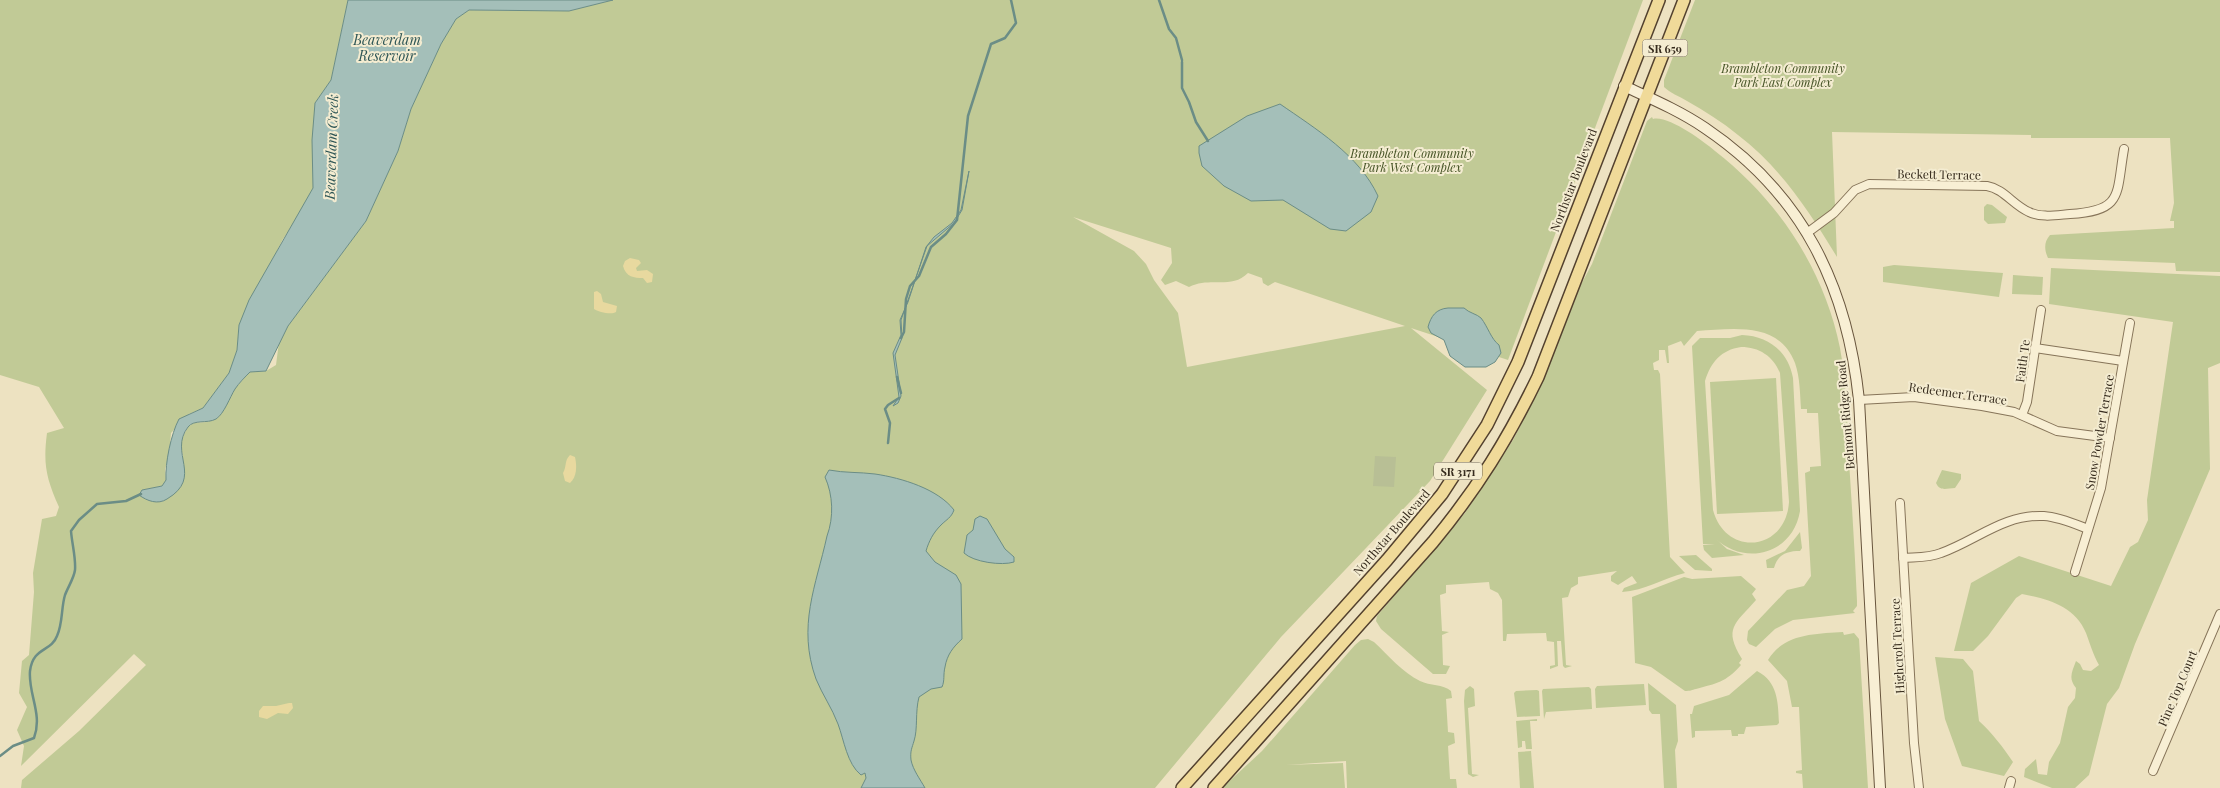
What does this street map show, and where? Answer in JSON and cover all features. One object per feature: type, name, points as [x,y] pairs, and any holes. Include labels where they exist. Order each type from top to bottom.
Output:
[{"type":"main road","name":"SR 659","points":[[1624,86],[1659,0]]},
{"type":"main road","name":"SR 659","points":[[1646,96],[1684,0]]},
{"type":"main road","name":"Belmont Ridge Road","points":[[1624,86],[1692,120],[1733,149],[1751,165],[1784,200],[1807,233],[1830,275],[1844,312],[1854,354],[1859,400],[1880,788]]},
{"type":"main road","name":"Northstar Boulevard","points":[[1182,788],[1387,560],[1442,494],[1470,452],[1499,402],[1518,362],[1624,86]]},
{"type":"main road","name":"SR 3171","points":[[1214,788],[1433,542],[1487,472],[1519,417],[1538,377],[1646,96]]},
{"type":"street","name":"Beckett Terrace","points":[[1807,233],[1834,213],[1855,190],[1869,184],[1987,186],[1997,189],[2021,208],[2033,214],[2092,213],[2108,206],[2115,197],[2124,149]]},
{"type":"street","name":"Faith Te","points":[[2022,415],[2027,402],[2041,310]]},
{"type":"street","name":"Snow Powder Terrace","points":[[2075,572],[2101,488],[2130,323]]},
{"type":"street","points":[[2035,348],[2123,361]]},
{"type":"street","name":"Redeemer Terrace","points":[[1859,400],[1914,397],[2000,409],[2022,415],[2057,431],[2110,438]]},
{"type":"street","name":"Highcroft Terrace","points":[[1900,503],[1919,788]]},
{"type":"street","points":[[1903,558],[1932,556],[1942,553],[1993,526],[2021,517],[2046,516],[2088,529]]},
{"type":"street","name":"Pine Top Court","points":[[2154,770],[2220,614]]},
{"type":"green space","name":"Brambleton Community Park West Complex","points":[[0,0],[348,0],[331,80],[315,103],[313,188],[302,211],[283,239],[239,325],[237,350],[229,373],[203,408],[189,414],[171,433],[169,456],[165,469],[166,480],[162,486],[142,490],[139,494],[147,500],[162,502],[183,456],[180,442],[188,427],[193,423],[207,422],[218,418],[236,387],[250,372],[266,371],[276,365],[279,342],[288,326],[366,221],[398,151],[411,109],[441,44],[456,19],[469,10],[569,11],[613,0],[1643,0],[1508,360],[1411,328],[1487,390],[1430,481],[1281,637],[1155,788],[21,788],[22,780],[79,731],[146,665],[134,654],[21,766],[24,746],[17,730],[27,707],[19,693],[22,661],[29,655],[34,592],[33,573],[42,519],[56,516],[59,507],[51,488],[47,471],[45,454],[47,433],[64,428],[39,387],[0,375]],"holes":[[[1073,217],[1171,248],[1172,263],[1161,280],[1165,285],[1176,281],[1189,287],[1197,284],[1235,281],[1248,273],[1262,278],[1263,283],[1268,286],[1275,282],[1405,326],[1187,367],[1178,313],[1154,280],[1146,264],[1134,251]]]},
{"type":"green space","name":"Brambleton Community Park East Complex","points":[[1695,0],[2220,0],[2220,272],[2176,271],[2175,263],[2048,258],[2045,249],[2050,235],[2174,228],[2174,221],[2170,221],[2174,203],[2170,138],[2031,138],[2031,135],[1832,132],[1837,257],[1805,207],[1768,162],[1726,126],[1664,87],[1664,80]]},
{"type":"green space","points":[[1652,117],[1653,119],[1667,121],[1694,135],[1738,170],[1759,191],[1795,238],[1823,291],[1833,319],[1844,376],[1856,583],[1857,606],[1853,611],[1855,613],[1793,620],[1775,629],[1756,647],[1749,644],[1747,640],[1748,631],[1787,590],[1804,586],[1811,576],[1805,473],[1810,471],[1810,467],[1821,466],[1818,413],[1807,413],[1807,409],[1801,409],[1797,368],[1788,349],[1778,340],[1766,334],[1740,329],[1697,331],[1684,346],[1681,341],[1668,346],[1669,363],[1667,363],[1665,350],[1659,350],[1659,360],[1653,363],[1654,370],[1658,370],[1660,374],[1670,557],[1685,573],[1646,587],[1622,592],[1624,588],[1637,583],[1632,576],[1618,585],[1611,581],[1611,576],[1617,571],[1578,577],[1578,584],[1571,588],[1568,597],[1562,598],[1566,665],[1572,666],[1565,668],[1563,666],[1561,641],[1557,641],[1558,666],[1550,669],[1550,666],[1555,665],[1554,642],[1547,641],[1546,633],[1507,634],[1506,641],[1503,641],[1502,600],[1498,593],[1490,589],[1489,582],[1446,585],[1446,593],[1440,595],[1442,631],[1449,632],[1442,635],[1443,665],[1450,666],[1446,674],[1433,674],[1381,629],[1376,621],[1377,616],[1465,513],[1513,440],[1542,383],[1578,290],[1592,264],[1647,121]]},
{"type":"green space","points":[[1987,204],[1992,205],[2007,217],[2005,223],[1988,224],[1984,220],[1984,207]]},
{"type":"green space","points":[[1894,265],[2003,273],[1999,297],[1883,282],[1883,267]]},
{"type":"green space","points":[[2051,268],[2220,276],[2220,363],[2208,368],[2210,469],[2135,644],[2119,688],[2107,704],[2089,775],[2075,788],[2052,788],[2024,777],[2025,769],[2036,759],[2038,774],[2047,775],[2049,762],[2060,743],[2068,707],[2075,698],[2076,688],[2072,681],[2072,675],[2076,661],[2083,670],[2091,671],[2099,665],[2086,633],[2075,616],[2068,610],[2050,601],[2022,594],[2016,598],[1988,636],[1973,651],[1954,651],[1971,583],[2019,556],[2111,586],[2130,547],[2138,542],[2148,520],[2147,500],[2173,322],[2049,304]]},
{"type":"green space","points":[[2013,275],[2043,277],[2042,295],[2012,294]]},
{"type":"green space","points":[[1742,335],[1760,338],[1775,347],[1787,360],[1793,378],[1800,511],[1796,526],[1778,546],[1766,552],[1753,554],[1727,547],[1715,538],[1727,549],[1744,555],[1712,558],[1704,550],[1703,545],[1715,544],[1703,544],[1692,346],[1700,338],[1730,338]],"holes":[[[1741,347],[1748,347],[1769,357],[1780,373],[1789,502],[1785,518],[1778,531],[1767,539],[1755,542],[1742,541],[1730,536],[1720,525],[1713,510],[1705,381],[1710,368],[1722,354]]]},
{"type":"green space","points":[[1776,378],[1783,511],[1717,514],[1710,382]]},
{"type":"green space","points":[[1375,456],[1396,457],[1394,487],[1373,486]]},
{"type":"green space","points":[[1942,470],[1961,474],[1961,479],[1955,488],[1944,489],[1938,486],[1936,483]]},
{"type":"green space","points":[[1800,532],[1802,548],[1800,551],[1784,554],[1778,559],[1774,568],[1767,568],[1766,560],[1785,551]]},
{"type":"green space","points":[[1696,555],[1712,571],[1695,570],[1679,556]]},
{"type":"green space","points":[[1741,576],[1756,589],[1752,594],[1756,600],[1734,627],[1733,640],[1742,659],[1739,663],[1741,665],[1730,676],[1715,684],[1685,691],[1651,667],[1635,663],[1632,597],[1684,577],[1692,579]]},
{"type":"green space","points":[[1843,632],[1844,635],[1854,633],[1859,639],[1868,788],[1803,788],[1802,774],[1796,773],[1796,771],[1802,770],[1799,707],[1792,707],[1787,681],[1768,660],[1775,651],[1792,640],[1812,635]]},
{"type":"green space","points":[[1368,639],[1374,642],[1414,678],[1451,691],[1452,698],[1446,699],[1448,732],[1454,733],[1455,743],[1448,746],[1450,779],[1456,779],[1457,788],[1347,788],[1346,761],[1286,765],[1343,763],[1345,788],[1222,788],[1262,751],[1355,645],[1361,640]]},
{"type":"green space","points":[[1935,657],[1963,659],[1973,671],[1979,721],[1997,740],[2013,762],[2004,776],[1962,766],[1945,719]]},
{"type":"green space","points":[[1757,671],[1769,681],[1776,693],[1779,723],[1777,725],[1746,727],[1744,734],[1738,734],[1738,736],[1732,736],[1731,730],[1695,731],[1695,737],[1692,738],[1690,714],[1692,714],[1694,706],[1729,695]]},
{"type":"green space","points":[[1648,683],[1676,705],[1678,741],[1675,750],[1677,788],[1664,788],[1660,714],[1652,714],[1649,710]]},
{"type":"green space","points":[[1644,684],[1646,705],[1596,708],[1595,689],[1597,686]]},
{"type":"green space","points":[[1470,686],[1474,689],[1475,706],[1468,708],[1472,774],[1479,775],[1473,777],[1468,774],[1464,701],[1465,690]]},
{"type":"green space","points":[[1589,687],[1591,689],[1592,709],[1546,712],[1544,719],[1543,689]]},
{"type":"green space","points":[[1516,691],[1539,691],[1540,716],[1517,717],[1514,693]]},
{"type":"green space","points":[[1537,719],[1537,721],[1530,721],[1532,749],[1526,749],[1525,741],[1522,741],[1522,747],[1518,748],[1516,721]]},
{"type":"green space","points":[[1531,751],[1534,788],[1520,788],[1518,752]]},
{"type":"sand","points":[[630,258],[639,260],[641,263],[636,268],[637,271],[647,270],[653,274],[652,282],[647,283],[643,278],[634,277],[626,273],[623,266],[625,261]]},
{"type":"sand","points":[[597,291],[601,294],[603,302],[617,306],[616,312],[605,313],[594,309],[594,292]]},
{"type":"sand","points":[[570,455],[575,457],[576,468],[574,478],[570,483],[565,481],[563,473]]},
{"type":"sand","points":[[292,703],[293,708],[288,714],[278,713],[267,719],[259,717],[259,711],[263,706]]},
{"type":"water","name":"Beaverdam Reservoir","points":[[348,0],[613,0],[569,11],[469,10],[456,19],[441,44],[411,109],[398,151],[366,221],[288,326],[266,371],[250,372],[233,392],[219,417],[209,421],[197,422],[188,427],[181,446],[185,473],[178,491],[160,502],[145,499],[139,495],[142,490],[162,486],[166,480],[169,449],[173,432],[179,419],[203,408],[229,373],[237,350],[239,325],[249,300],[313,188],[312,140],[315,103],[331,80]]},
{"type":"water","points":[[1280,104],[1322,133],[1348,155],[1370,181],[1378,196],[1371,212],[1346,231],[1330,229],[1283,200],[1251,201],[1224,186],[1202,166],[1199,146],[1247,116]]},
{"type":"water","points":[[969,171],[962,210],[954,223],[927,246],[917,274],[926,247],[934,237],[952,223],[961,210]]},
{"type":"water","points":[[1464,308],[1481,318],[1499,345],[1501,353],[1495,362],[1486,367],[1465,367],[1450,356],[1444,340],[1431,333],[1428,327],[1435,314],[1440,310]]},
{"type":"water","points":[[905,309],[901,320],[902,338],[895,355],[901,396],[898,403],[893,406],[899,397],[893,353],[901,335],[900,320]]},
{"type":"water","points":[[829,470],[896,478],[929,490],[939,496],[954,510],[934,534],[926,551],[935,562],[956,575],[961,584],[962,639],[953,648],[947,659],[942,687],[931,689],[919,697],[911,760],[925,788],[861,788],[866,778],[865,773],[861,775],[852,765],[836,718],[816,679],[808,641],[808,624],[810,606],[832,514],[831,499],[825,477]]},
{"type":"water","points":[[980,516],[987,519],[1005,549],[1014,557],[1014,562],[1002,564],[988,562],[974,559],[964,553],[967,535],[973,530],[975,519]]},
{"type":"waterway","points":[[901,338],[904,332],[906,299],[910,286],[919,276],[931,247],[946,234],[957,220],[968,116],[991,44],[1005,38],[1016,23],[1011,0]]},
{"type":"waterway","points":[[1159,0],[1169,29],[1176,38],[1182,60]]},
{"type":"waterway","points":[[1182,62],[1182,88],[1196,122],[1208,141]]},
{"type":"waterway","points":[[897,377],[901,393]]},
{"type":"waterway","points":[[888,443],[890,423],[885,409],[899,398]]},
{"type":"waterway","name":"Beaverdam Creek","points":[[0,756],[13,746],[34,738],[37,721],[30,671],[35,658],[51,645],[59,631],[65,595],[75,570],[71,531],[79,520],[97,504],[126,501],[141,494]]}]
